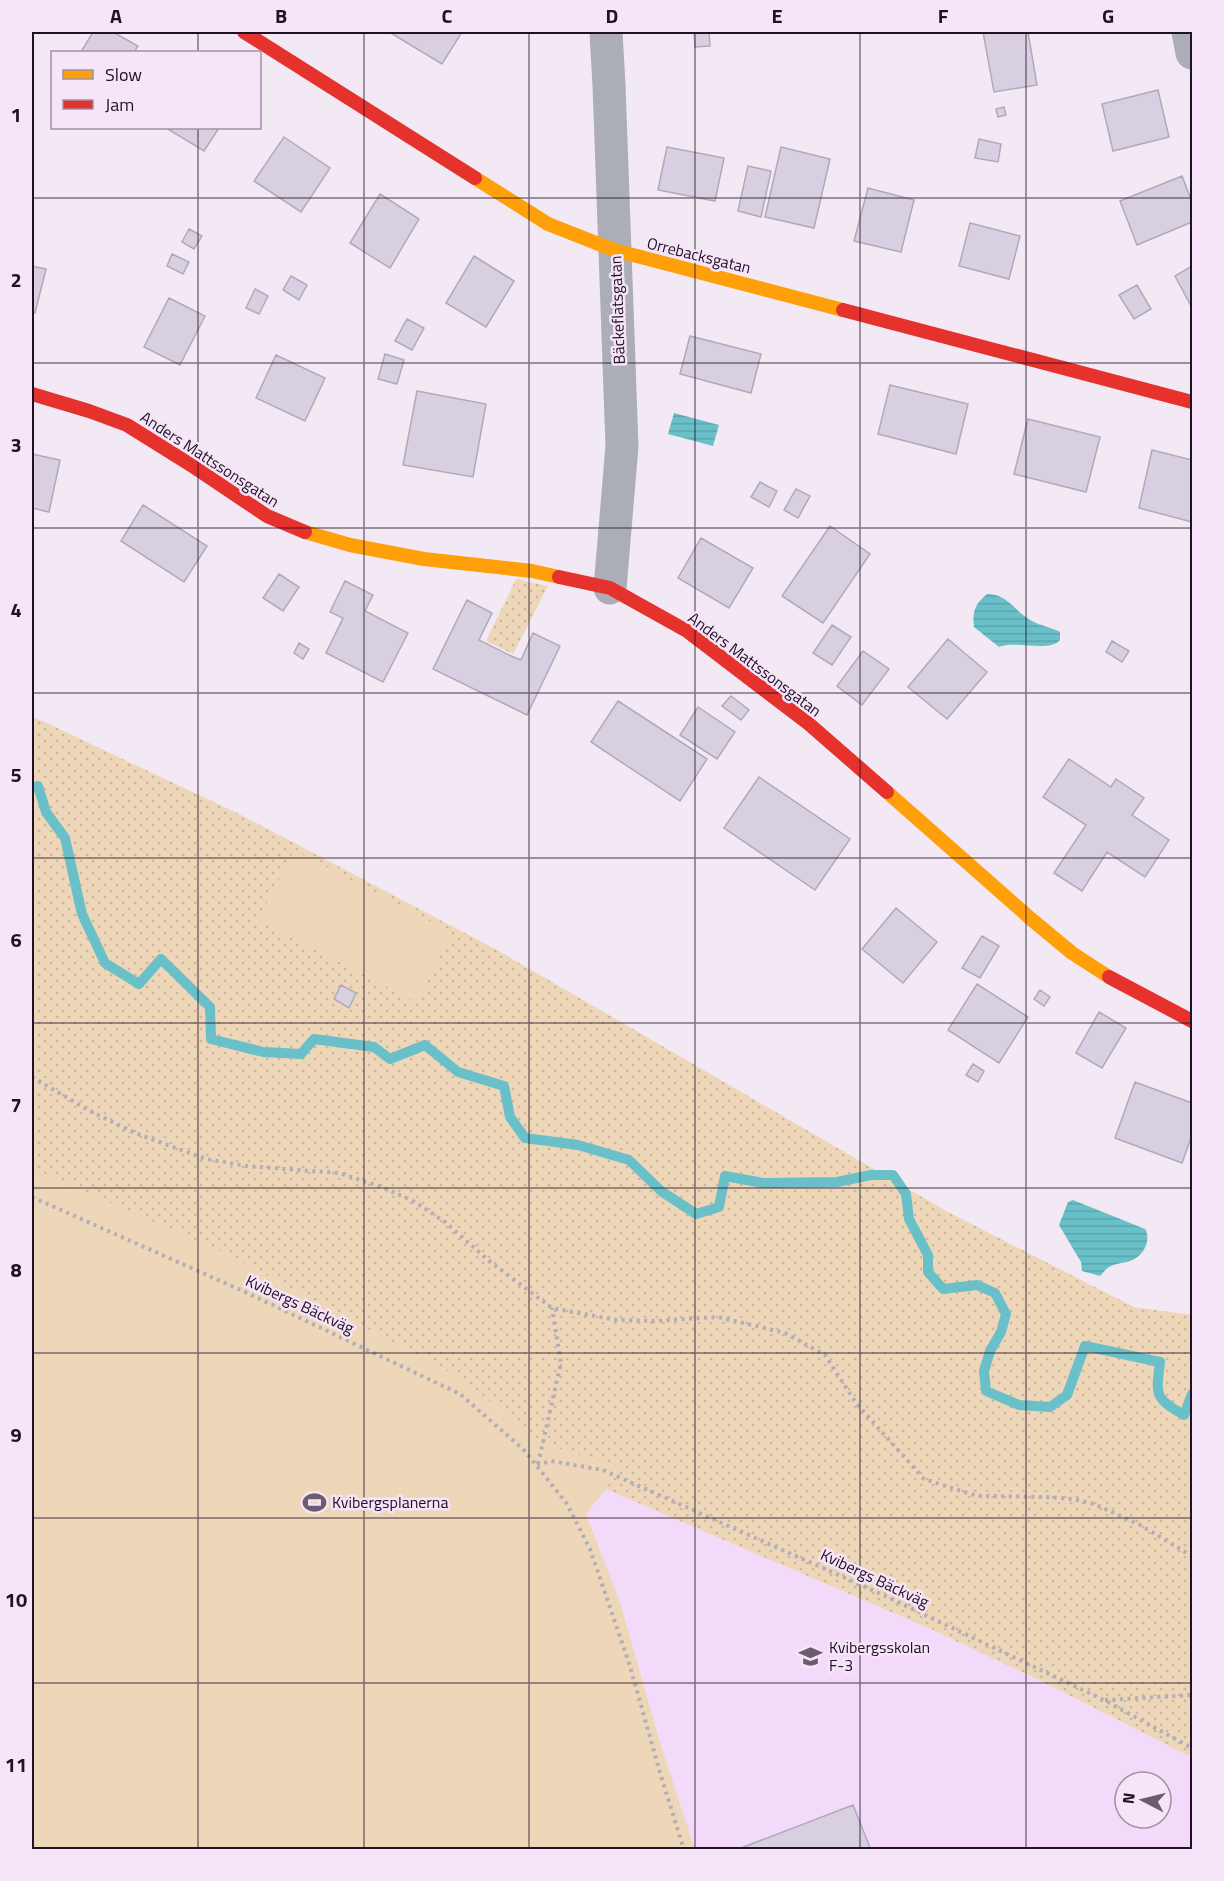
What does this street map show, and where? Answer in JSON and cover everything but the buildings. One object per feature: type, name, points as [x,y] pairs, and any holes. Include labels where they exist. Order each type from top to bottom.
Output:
[{"type":"street","name":"Orrebacksgatan","points":[[244,32],[548,224],[614,250],[1192,402]]},
{"type":"street","name":"Bäckeflatsgatan","points":[[606,32],[622,446],[610,588]]},
{"type":"street","points":[[1188,32],[1192,53]]},
{"type":"street","name":"Anders Mattssonsgatan","points":[[32,394],[127,425],[267,516],[310,534],[350,545],[424,559],[532,571],[610,588],[687,631],[808,724],[958,853],[1030,920],[1072,953],[1110,978],[1192,1021]]},
{"type":"path","points":[[32,1077],[88,1110],[135,1133],[206,1160],[247,1166],[339,1173],[393,1192],[415,1202],[445,1222],[488,1260],[552,1308],[616,1320],[654,1321],[718,1317],[785,1333],[825,1355],[856,1403],[924,1479],[977,1496],[1064,1498],[1094,1504],[1140,1525],[1192,1556]]},
{"type":"path","name":"Kvibergs Bäckväg","points":[[32,1197],[243,1291],[460,1394],[524,1450],[567,1504],[590,1549],[629,1663],[684,1850]]},
{"type":"path","points":[[537,1465],[561,1363],[552,1308]]},
{"type":"path","name":"Kvibergs Bäckväg","points":[[537,1465],[551,1461],[603,1470],[881,1594],[1104,1700],[1192,1748]]},
{"type":"path","points":[[1104,1700],[1192,1695]]},
{"type":"shaded area","points":[[516,579],[548,586],[513,654],[486,641]]},
{"type":"shaded area","points":[[32,716],[241,815],[497,950],[946,1211],[1134,1307],[1192,1315],[1192,1754],[1187,1755],[1041,1681],[933,1630],[606,1489],[617,1467],[541,1443],[462,1379],[226,1254],[32,1170]]},
{"type":"shaded area","points":[[294,850],[452,933],[416,1002],[258,920]]},
{"type":"shaded area","name":"Kvibergsplanerna","points":[[32,1168],[226,1254],[462,1379],[541,1443],[617,1467],[606,1489],[586,1514],[620,1602],[662,1749],[695,1849],[32,1849]]},
{"type":"shaded area","name":"Kvibergsskolan F-3","points":[[606,1489],[933,1630],[1041,1681],[1187,1755],[1192,1759],[1192,1849],[695,1849],[662,1749],[620,1602],[586,1514]]},
{"type":"water","points":[[674,413],[719,425],[713,446],[668,434]]},
{"type":"water","points":[[987,594],[1006,600],[1026,618],[1060,632],[1060,640],[1048,646],[1006,645],[999,647],[974,627],[975,609]]},
{"type":"water","points":[[1073,1200],[1145,1229],[1147,1243],[1139,1256],[1128,1262],[1109,1267],[1100,1276],[1082,1271],[1081,1262],[1059,1225],[1068,1202]]},
{"type":"waterway","points":[[32,788],[38,786],[46,812],[65,838],[82,914],[105,963],[139,984],[161,959],[210,1007],[211,1039],[263,1052],[301,1054],[314,1039],[374,1047],[390,1059],[425,1045],[458,1072],[504,1086],[510,1117],[525,1138],[578,1145],[629,1160],[661,1191],[696,1214],[719,1207],[725,1176],[763,1183],[837,1182],[871,1175],[893,1175],[906,1194],[909,1219],[928,1255],[928,1272],[943,1289],[977,1285],[995,1293],[1006,1314],[1001,1332],[990,1351],[984,1371],[986,1391],[1019,1405],[1050,1407],[1067,1395],[1085,1346],[1160,1362],[1159,1394],[1167,1404],[1184,1415],[1192,1394]]},
{"type":"traffic: slow","points":[[475,178],[548,224],[614,250],[843,310]]},
{"type":"traffic: slow","points":[[305,532],[350,545],[424,559],[532,571],[559,577]]},
{"type":"traffic: slow","points":[[887,792],[1031,919],[1072,953],[1109,977]]},
{"type":"traffic: jam","points":[[244,32],[475,178]]},
{"type":"traffic: jam","points":[[843,310],[1192,402]]},
{"type":"traffic: jam","points":[[32,394],[127,425],[267,516],[305,532]]},
{"type":"traffic: jam","points":[[559,577],[610,588],[687,631],[809,724],[887,792]]},
{"type":"traffic: jam","points":[[1109,977],[1192,1021]]},
{"type":"place","name":"Kvibergsplanerna","points":[[314,1502]]},
{"type":"place","name":"Kvibergsskolan F-3","points":[[811,1656]]}]
